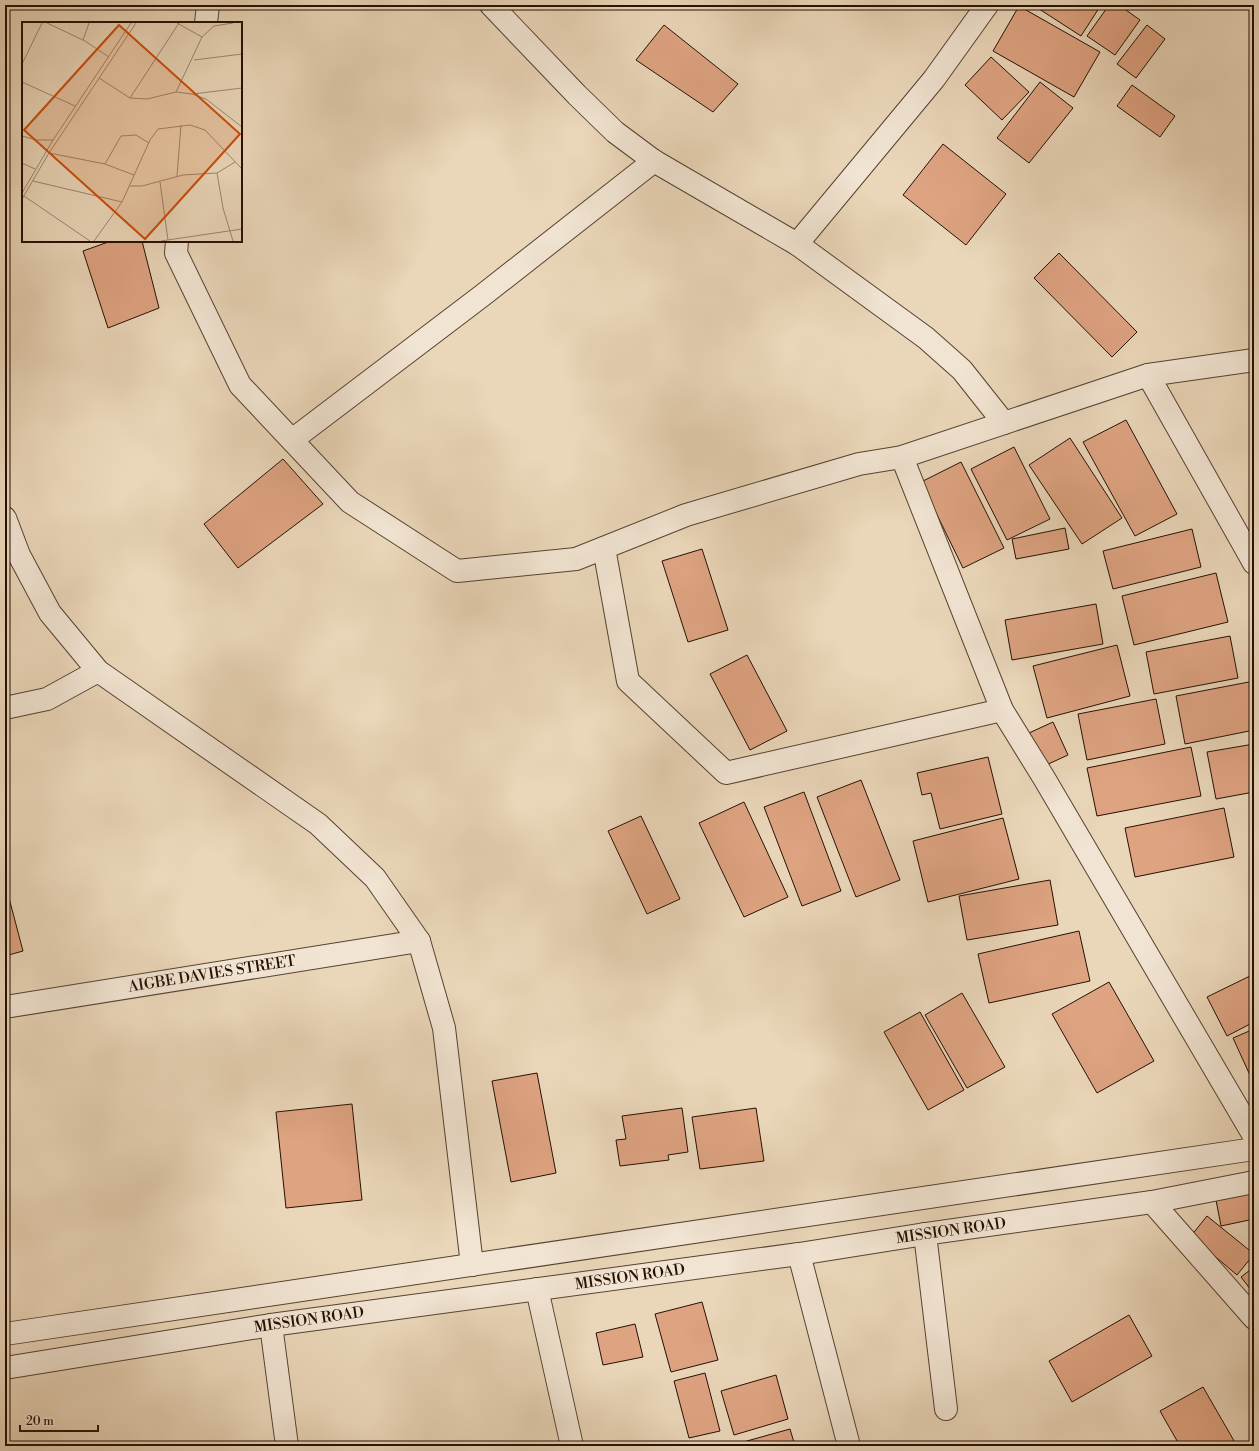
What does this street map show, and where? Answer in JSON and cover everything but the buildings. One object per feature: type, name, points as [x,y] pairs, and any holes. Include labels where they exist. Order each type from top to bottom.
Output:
[{"type":"street","points":[[206,22],[208,5]]},
{"type":"street","points":[[491,5],[577,95],[615,132],[654,161],[797,244],[926,338],[962,370],[1004,423]]},
{"type":"street","points":[[797,244],[934,79],[987,5]]},
{"type":"street","points":[[292,440],[654,161]]},
{"type":"street","points":[[177,242],[176,253],[240,385],[350,502],[457,571],[576,559],[686,515],[859,464],[902,457],[1148,375],[1254,360]]},
{"type":"street","points":[[1148,375],[1254,563]]},
{"type":"street","points":[[902,457],[1002,710],[1044,778],[1254,1136]]},
{"type":"street","points":[[5,518],[12,549],[50,613],[98,671],[318,824],[375,878],[419,941],[444,1028],[472,1265]]},
{"type":"street","points":[[604,548],[628,681],[726,773],[1002,710]]},
{"type":"street","points":[[5,708],[47,699],[98,671]]},
{"type":"street","name":"AIGBE DAVIES STREET","points":[[5,1007],[419,941]]},
{"type":"street","name":"MISSION ROAD","points":[[5,1334],[1254,1149]]},
{"type":"street","name":"MISSION ROAD","points":[[5,1368],[271,1325],[799,1254],[925,1234],[1152,1202],[1254,1182]]},
{"type":"street","points":[[1152,1202],[1254,1318]]},
{"type":"street","points":[[925,1234],[946,1409]]},
{"type":"street","points":[[799,1254],[849,1446]]},
{"type":"street","points":[[537,1289],[572,1446]]},
{"type":"street","points":[[271,1325],[287,1446]]}]
